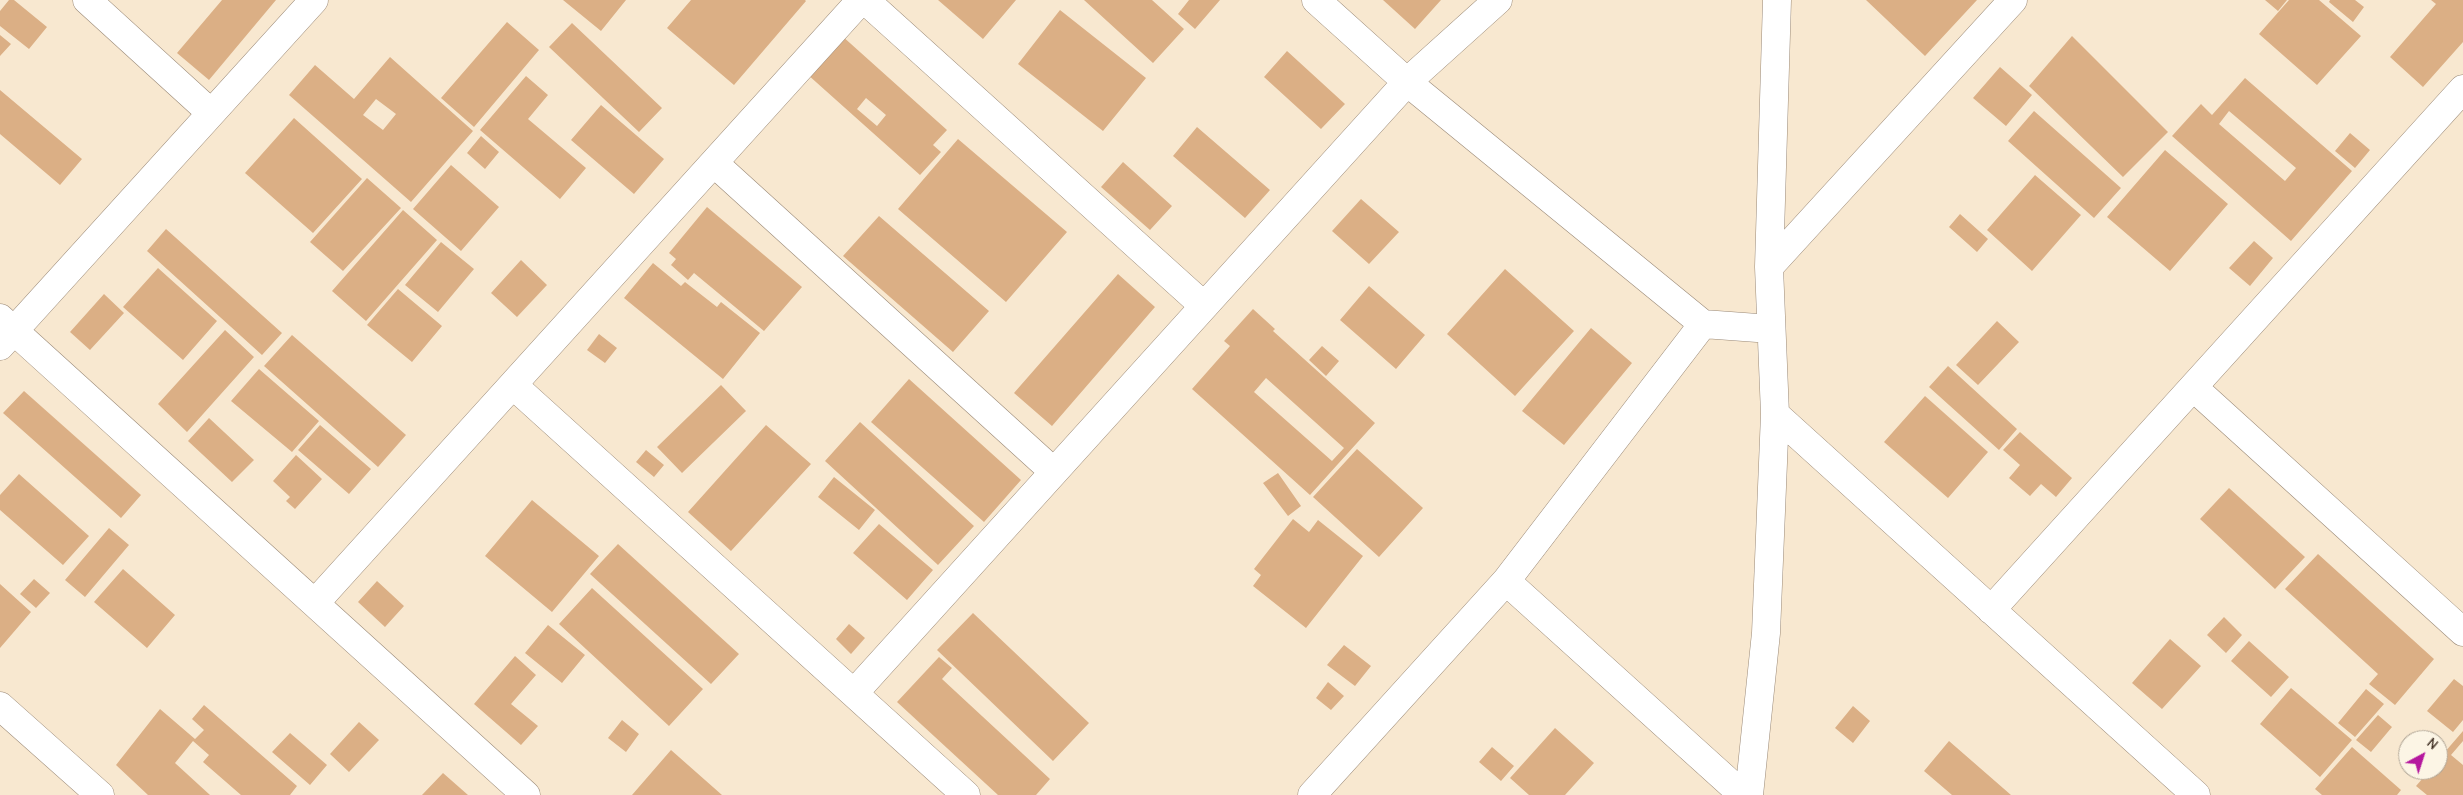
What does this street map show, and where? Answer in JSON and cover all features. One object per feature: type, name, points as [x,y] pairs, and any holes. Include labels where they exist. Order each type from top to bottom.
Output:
[{"type":"street","points":[[86,0],[211,113]]},
{"type":"street","points":[[314,0],[211,113],[5,332],[315,603],[526,795]]},
{"type":"street","points":[[315,603],[861,0]]},
{"type":"street","points":[[866,0],[1204,306]]},
{"type":"street","points":[[1316,0],[1407,82],[1703,324],[1771,329]]},
{"type":"street","points":[[854,693],[1407,82],[1498,0]]},
{"type":"street","points":[[1749,795],[1766,633],[1775,414],[1768,267],[1777,0]]},
{"type":"street","points":[[1768,267],[2013,0]]},
{"type":"street","points":[[1991,610],[2463,89]]},
{"type":"street","points":[[714,163],[1054,472]]},
{"type":"street","points":[[1312,795],[1506,581],[1703,324]]},
{"type":"street","points":[[513,385],[966,795]]},
{"type":"street","points":[[2193,388],[2463,632]]},
{"type":"street","points":[[1775,414],[2196,795]]},
{"type":"street","points":[[1506,581],[1743,795]]},
{"type":"street","points":[[0,706],[100,795]]},
{"type":"building","points":[[9,0],[14,0],[47,27],[29,49],[0,26],[0,11]]},
{"type":"building","points":[[222,0],[276,0],[209,80],[177,53]]},
{"type":"building","points":[[563,0],[626,0],[601,31]]},
{"type":"building","points":[[691,0],[806,1],[734,85],[667,28]]},
{"type":"building","points":[[938,0],[1016,0],[983,39]]},
{"type":"building","points":[[1084,0],[1152,0],[1184,29],[1153,63]]},
{"type":"building","points":[[1189,0],[1220,0],[1195,29],[1178,14]]},
{"type":"building","points":[[1383,0],[1441,0],[1415,29]]},
{"type":"building","points":[[1866,0],[1977,0],[1925,56]]},
{"type":"building","points":[[2265,0],[2287,0],[2278,11]]},
{"type":"building","points":[[2289,0],[2319,0],[2361,36],[2317,85],[2259,34]]},
{"type":"building","points":[[2330,0],[2355,0],[2364,7],[2353,22],[2329,2]]},
{"type":"building","points":[[2431,0],[2463,0],[2463,42],[2423,87],[2390,57],[2436,4]]},
{"type":"building","points":[[1060,10],[1146,78],[1103,131],[1018,64]]},
{"type":"building","points":[[507,22],[539,50],[474,127],[441,98]]},
{"type":"building","points":[[572,23],[662,108],[639,132],[549,47]]},
{"type":"building","points":[[0,35],[11,44],[0,56]]},
{"type":"building","points":[[841,35],[947,130],[933,145],[941,152],[920,175],[807,74]],"holes":[[[866,98],[886,115],[877,126],[857,109]]]},
{"type":"building","points":[[2072,36],[2168,132],[2123,177],[2029,86]]},
{"type":"building","points":[[1287,51],[1345,104],[1321,129],[1264,77]]},
{"type":"building","points":[[390,57],[473,131],[411,202],[289,95],[315,65],[354,99]],"holes":[[[376,99],[396,114],[383,130],[363,115]]]},
{"type":"building","points":[[2000,67],[2032,95],[2006,126],[1973,98]]},
{"type":"building","points":[[526,76],[548,95],[528,119],[586,168],[560,199],[480,130]]},
{"type":"building","points":[[2245,78],[2352,171],[2291,241],[2172,136],[2201,104],[2212,115]],"holes":[[[2229,111],[2296,168],[2285,181],[2219,124]]]},
{"type":"building","points":[[0,90],[82,159],[60,185],[0,134]]},
{"type":"building","points":[[601,105],[664,159],[634,194],[571,140]]},
{"type":"building","points":[[2034,111],[2121,188],[2094,218],[2008,141]]},
{"type":"building","points":[[294,118],[362,179],[313,233],[245,173]]},
{"type":"building","points":[[1197,127],[1270,190],[1245,218],[1173,156]]},
{"type":"building","points":[[2350,133],[2370,150],[2355,168],[2335,151]]},
{"type":"building","points":[[481,136],[499,152],[485,169],[467,153]]},
{"type":"building","points":[[958,139],[1067,232],[1006,302],[898,209]]},
{"type":"building","points":[[2165,150],[2228,204],[2170,271],[2107,217]]},
{"type":"building","points":[[1123,162],[1172,206],[1150,230],[1101,187]]},
{"type":"building","points":[[451,165],[499,207],[461,251],[413,209]]},
{"type":"building","points":[[2035,175],[2081,215],[2032,271],[1987,230]]},
{"type":"building","points":[[367,178],[401,208],[343,271],[310,242]]},
{"type":"building","points":[[1361,199],[1399,232],[1369,264],[1332,231]]},
{"type":"building","points":[[707,207],[802,287],[764,331],[694,273],[688,280],[671,265],[676,259],[669,253]]},
{"type":"building","points":[[403,210],[437,240],[366,321],[332,291]]},
{"type":"building","points":[[1960,214],[1988,239],[1977,252],[1949,227]]},
{"type":"building","points":[[879,216],[989,311],[953,352],[843,256]]},
{"type":"building","points":[[166,229],[282,333],[262,355],[147,251]]},
{"type":"building","points":[[2254,241],[2273,258],[2250,286],[2229,268]]},
{"type":"building","points":[[441,242],[474,269],[438,312],[405,285]]},
{"type":"building","points":[[521,260],[547,285],[517,317],[491,293]]},
{"type":"building","points":[[653,263],[681,286],[685,282],[717,307],[721,302],[760,333],[723,379],[624,298]]},
{"type":"building","points":[[158,268],[217,321],[183,360],[123,307]]},
{"type":"building","points":[[1505,269],[1574,331],[1515,396],[1447,334]]},
{"type":"building","points":[[1118,274],[1155,307],[1052,426],[1014,393]]},
{"type":"building","points":[[1369,286],[1425,335],[1396,369],[1340,320]]},
{"type":"building","points":[[398,289],[442,326],[412,362],[367,325]]},
{"type":"building","points":[[104,294],[124,313],[90,350],[70,332]]},
{"type":"building","points":[[1253,309],[1275,329],[1273,331],[1375,423],[1310,495],[1192,389],[1230,346],[1224,341]],"holes":[[[1266,378],[1344,448],[1332,461],[1254,392]]]},
{"type":"building","points":[[1997,321],[2019,342],[1978,385],[1956,365]]},
{"type":"building","points":[[1591,328],[1632,363],[1564,445],[1522,411]]},
{"type":"building","points":[[225,330],[254,357],[187,432],[158,404]]},
{"type":"building","points":[[599,334],[617,348],[605,363],[587,350]]},
{"type":"building","points":[[292,335],[406,435],[378,467],[264,366]]},
{"type":"building","points":[[1322,346],[1339,361],[1326,376],[1309,360]]},
{"type":"building","points":[[1948,366],[2017,429],[1999,450],[1929,387]]},
{"type":"building","points":[[259,369],[319,421],[292,452],[231,401]]},
{"type":"building","points":[[909,379],[1021,480],[984,522],[871,422]]},
{"type":"building","points":[[721,385],[746,411],[682,473],[657,447]]},
{"type":"building","points":[[24,391],[141,495],[121,518],[3,413]]},
{"type":"building","points":[[1925,396],[1988,452],[1948,498],[1884,442]]},
{"type":"building","points":[[209,418],[254,460],[232,482],[188,441]]},
{"type":"building","points":[[860,422],[974,526],[938,565],[825,461]]},
{"type":"building","points":[[320,425],[371,469],[349,494],[298,450]]},
{"type":"building","points":[[766,425],[811,464],[731,551],[688,512]]},
{"type":"building","points":[[2020,432],[2072,478],[2056,497],[2041,484],[2030,496],[2009,478],[2020,465],[2003,450]]},
{"type":"building","points":[[1357,449],[1423,508],[1379,557],[1313,497]]},
{"type":"building","points":[[646,450],[664,465],[654,477],[636,462]]},
{"type":"building","points":[[296,455],[322,479],[295,509],[286,501],[290,497],[273,481]]},
{"type":"building","points":[[1278,473],[1301,506],[1288,516],[1263,483]]},
{"type":"building","points":[[19,474],[89,536],[63,565],[0,510],[0,495]]},
{"type":"building","points":[[834,477],[875,510],[859,530],[818,497]]},
{"type":"building","points":[[2229,488],[2305,557],[2275,589],[2200,519]]},
{"type":"building","points":[[532,500],[599,556],[552,612],[485,556]]},
{"type":"building","points":[[1293,519],[1309,532],[1318,520],[1363,556],[1306,628],[1253,586],[1261,575],[1254,569]]},
{"type":"building","points":[[879,524],[933,570],[907,600],[853,553]]},
{"type":"building","points":[[109,528],[129,545],[85,597],[65,580]]},
{"type":"building","points":[[618,544],[739,654],[711,684],[590,574]]},
{"type":"building","points":[[2318,554],[2434,659],[2395,705],[2369,684],[2378,674],[2285,589]]},
{"type":"building","points":[[123,569],[175,615],[147,648],[94,602]]},
{"type":"building","points":[[34,579],[50,593],[36,608],[20,594]]},
{"type":"building","points":[[377,581],[404,606],[385,627],[358,602]]},
{"type":"building","points":[[0,584],[31,612],[0,648]]},
{"type":"building","points":[[592,588],[703,689],[669,726],[559,624]]},
{"type":"building","points":[[973,613],[1089,723],[1053,761],[937,650]]},
{"type":"building","points":[[2224,617],[2242,635],[2226,653],[2207,635]]},
{"type":"building","points":[[849,624],[865,638],[851,654],[836,639]]},
{"type":"building","points":[[548,625],[585,655],[562,683],[525,653]]},
{"type":"building","points":[[2170,639],[2201,666],[2162,709],[2132,683]]},
{"type":"building","points":[[2249,641],[2289,677],[2271,697],[2231,661]]},
{"type":"building","points":[[1344,645],[1371,666],[1355,686],[1327,665]]},
{"type":"building","points":[[515,656],[536,675],[511,704],[538,726],[521,745],[474,704]]},
{"type":"building","points":[[939,657],[952,668],[942,679],[1050,779],[1036,795],[998,795],[897,702]]},
{"type":"building","points":[[2454,679],[2463,686],[2463,720],[2453,732],[2427,711]]},
{"type":"building","points":[[1328,682],[1344,696],[1331,710],[1316,698]]},
{"type":"building","points":[[2291,688],[2352,740],[2320,777],[2260,724]]},
{"type":"building","points":[[2366,689],[2384,704],[2355,737],[2338,723]]},
{"type":"building","points":[[204,705],[297,786],[290,795],[241,795],[203,762],[209,755],[193,741],[175,763],[210,795],[148,795],[116,765],[160,709],[195,739],[204,730],[192,719]]},
{"type":"building","points":[[1853,706],[1870,721],[1853,743],[1835,728]]},
{"type":"building","points":[[2378,715],[2392,727],[2371,752],[2356,740]]},
{"type":"building","points":[[622,720],[639,734],[626,752],[608,738]]},
{"type":"building","points":[[359,722],[379,740],[349,772],[330,754]]},
{"type":"building","points":[[1555,728],[1594,763],[1565,795],[1529,795],[1510,778]]},
{"type":"building","points":[[2463,731],[2463,741],[2451,755],[2463,765],[2463,795],[2427,795],[2416,786],[2421,780],[2448,780],[2448,748]]},
{"type":"building","points":[[290,733],[327,765],[310,785],[272,752]]},
{"type":"building","points":[[1949,741],[2011,795],[1952,795],[1924,771]]},
{"type":"building","points":[[1492,747],[1514,766],[1501,781],[1479,762]]},
{"type":"building","points":[[2352,747],[2401,790],[2397,795],[2322,795],[2315,789]]},
{"type":"building","points":[[671,750],[722,795],[632,795]]},
{"type":"building","points":[[443,773],[468,795],[422,795]]}]
